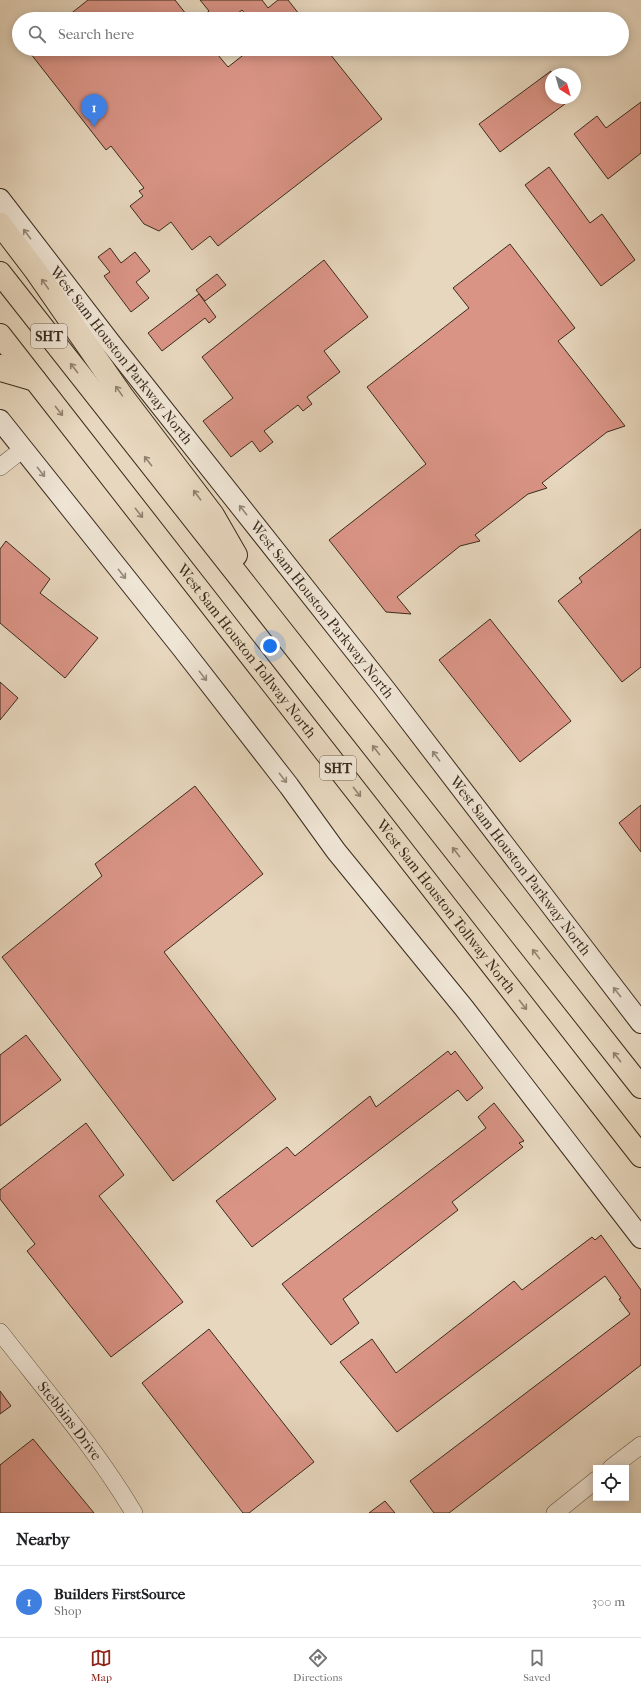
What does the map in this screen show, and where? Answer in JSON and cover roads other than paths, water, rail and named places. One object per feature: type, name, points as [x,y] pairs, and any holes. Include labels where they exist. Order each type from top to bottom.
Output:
[{"type":"highway","points":[[0,224],[36,270],[123,397],[213,515],[276,623]]},
{"type":"highway","name":"SHT","points":[[0,273],[641,1087]]},
{"type":"highway","name":"West Sam Houston Tollway North","points":[[0,335],[641,1156]]},
{"type":"highway","points":[[0,366],[4,371],[35,380]]},
{"type":"main road","name":"West Sam Houston Parkway North","points":[[0,198],[101,330],[389,695],[641,1023]]},
{"type":"main road","points":[[0,420],[181,647],[289,786],[336,851],[464,1008],[641,1238]]},
{"type":"street","points":[[0,467],[24,449]]},
{"type":"street","name":"Stebbins Drive","points":[[0,1332],[68,1417],[123,1494],[134,1513]]},
{"type":"street","points":[[615,1465],[641,1445]]},
{"type":"street","points":[[555,1513],[593,1482]]},
{"type":"place","name":"Builders FirstSource","points":[[94,127]]}]
